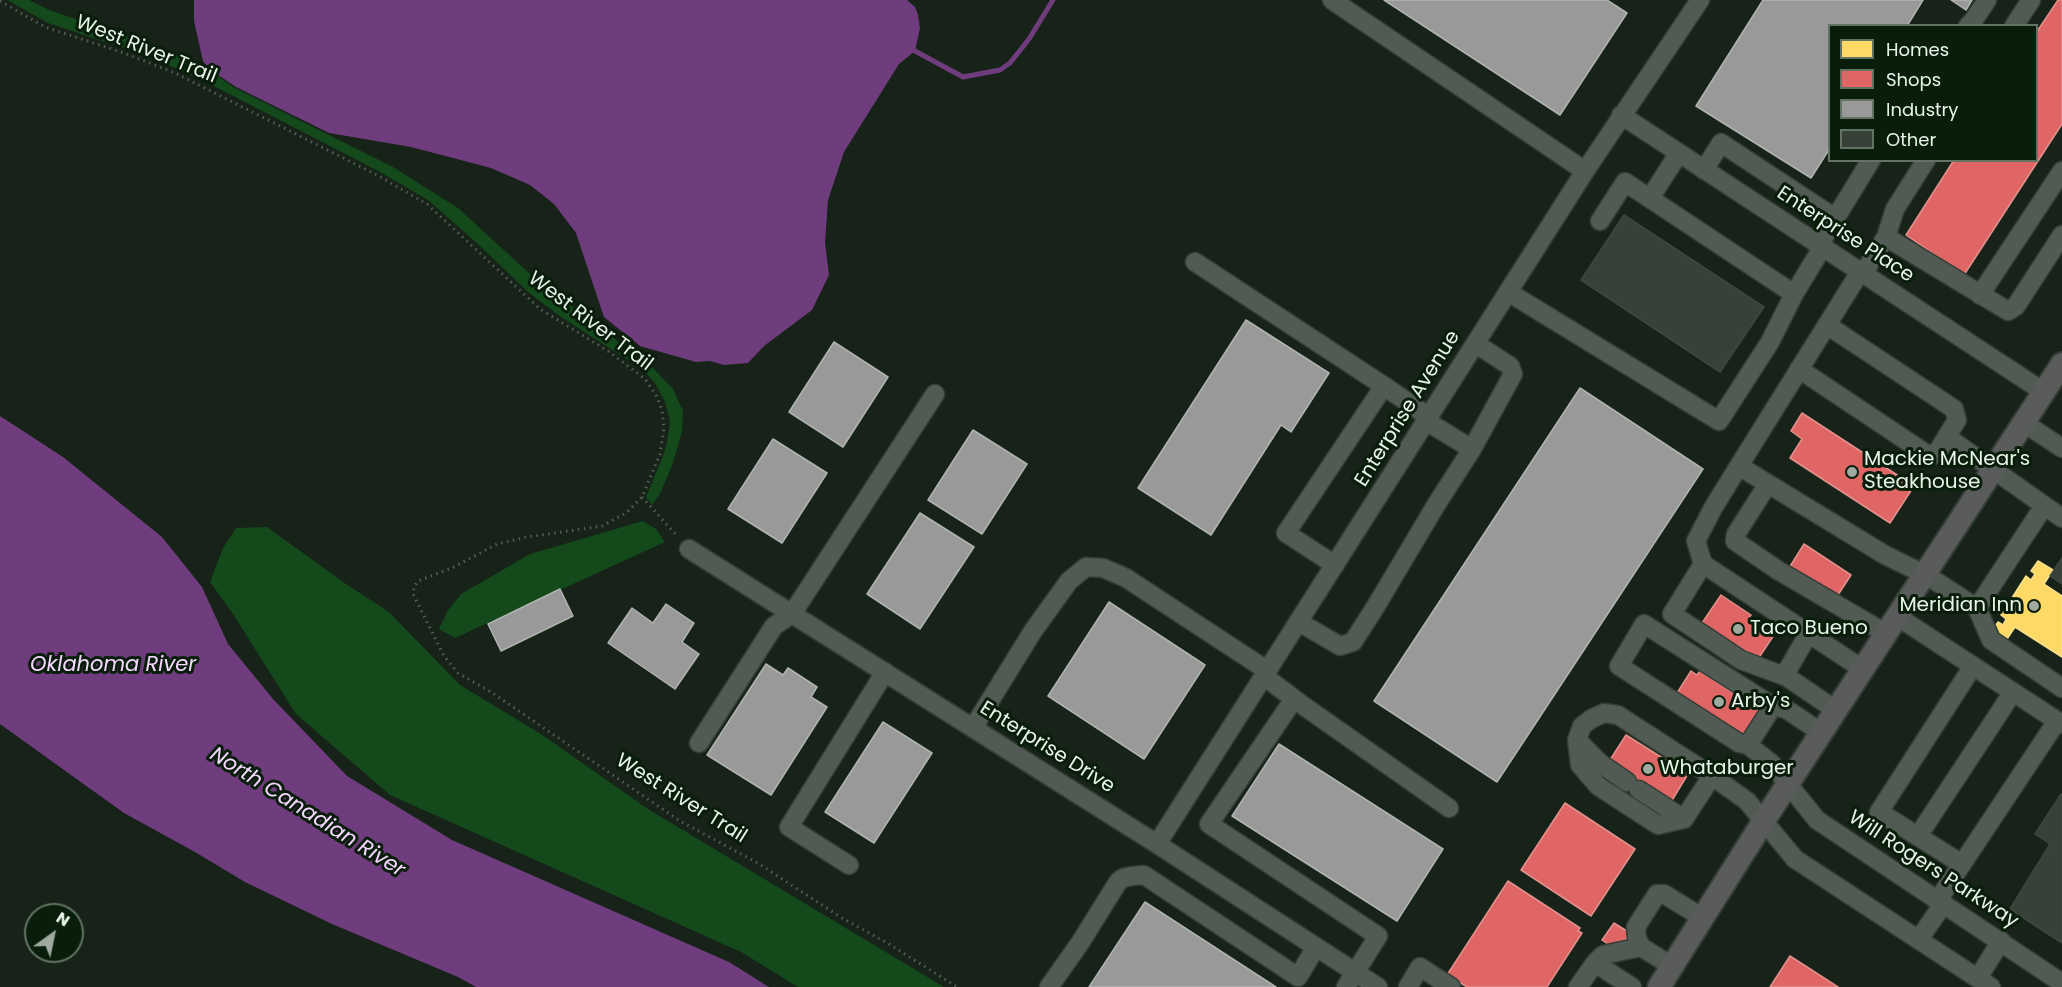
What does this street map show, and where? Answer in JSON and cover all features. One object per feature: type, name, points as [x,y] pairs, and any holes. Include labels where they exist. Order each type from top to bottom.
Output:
[{"type":"main road","points":[[1659,987],[1763,822],[2062,364]]},
{"type":"street","points":[[1332,0],[1585,171]]},
{"type":"street","name":"Enterprise Avenue","points":[[1144,875],[1159,846],[1508,292],[1621,115],[1700,0]]},
{"type":"street","points":[[1970,24],[1987,0]]},
{"type":"street","points":[[2015,24],[2031,0]]},
{"type":"street","name":"Enterprise Place","points":[[1621,115],[2044,392]]},
{"type":"street","points":[[1704,170],[1721,143],[1835,218]]},
{"type":"street","points":[[1650,198],[1678,153]]},
{"type":"street","points":[[1508,292],[1719,421],[1770,342],[1835,218],[1870,162]]},
{"type":"street","points":[[1864,670],[1703,564],[1696,541],[1737,468],[1827,325],[1886,237],[1895,209],[1925,162]]},
{"type":"street","points":[[1980,295],[2062,171]]},
{"type":"street","points":[[1600,221],[1625,182],[1794,294]]},
{"type":"street","points":[[1886,237],[2008,311],[2016,306],[2062,235]]},
{"type":"street","points":[[1195,262],[1384,386],[1472,449]]},
{"type":"street","points":[[1799,369],[1925,453],[1933,454],[1938,451],[1947,437],[1957,420],[1954,409],[1827,325]]},
{"type":"street","points":[[1299,622],[1340,646],[1353,642],[1472,449],[1513,375],[1510,366],[1476,344]]},
{"type":"street","points":[[1335,565],[1286,533],[1384,386]]},
{"type":"street","points":[[699,743],[774,626],[792,614],[935,394]]},
{"type":"street","points":[[2024,423],[2062,448]]},
{"type":"street","points":[[1947,437],[2062,518]]},
{"type":"street","points":[[1737,468],[1746,471],[1885,555],[1926,575],[1977,608],[1991,640],[2062,688]]},
{"type":"street","points":[[1768,484],[1736,534],[1735,541],[1779,571],[1973,666],[2060,723],[1962,864],[1919,939]]},
{"type":"street","points":[[1977,608],[2044,506]]},
{"type":"street","name":"Enterprise Drive","points":[[689,549],[1316,947],[1351,980],[1378,987]]},
{"type":"street","points":[[1703,564],[1672,614],[1741,660],[1784,676],[1837,711]]},
{"type":"street","points":[[973,728],[1033,631],[1069,581],[1086,567],[1103,568],[1126,578],[1267,674],[1294,699],[1449,808]]},
{"type":"street","name":"Will Rogers Parkway","points":[[1773,706],[1644,624],[1619,666],[1739,743],[1748,745],[1771,763],[1817,820],[2062,983]]},
{"type":"street","points":[[1784,676],[1809,633]]},
{"type":"street","points":[[1962,864],[1879,812],[1973,666]]},
{"type":"street","points":[[849,865],[789,827],[885,672]]},
{"type":"street","points":[[1918,836],[2013,692]]},
{"type":"street","points":[[1294,699],[1209,825],[1378,936],[1351,980]]},
{"type":"street","points":[[1748,745],[1773,706],[1785,709],[1822,733]]},
{"type":"street","points":[[1712,776],[1684,819],[1658,825],[1599,786],[1580,765],[1577,740],[1582,726],[1591,719],[1604,713],[1618,715],[1712,776],[1747,801],[1795,859],[1984,982],[2001,941]]},
{"type":"street","points":[[1577,740],[1601,764],[1684,819]]},
{"type":"street","points":[[1049,987],[1118,882],[1123,878],[1144,875],[1298,977],[1316,947]]},
{"type":"street","points":[[1672,966],[1641,947],[1637,938],[1636,927],[1657,894],[1664,894],[1703,918]]},
{"type":"street","points":[[1578,987],[1603,955],[1641,947]]},
{"type":"street","points":[[1595,963],[1632,987]]},
{"type":"street","points":[[1408,987],[1420,967],[1451,987]]},
{"type":"path","name":"West River Trail","points":[[0,1],[45,27],[175,73],[377,175],[427,204],[540,309],[608,351],[645,379],[656,395],[662,410],[664,428],[660,454],[642,497],[626,513],[602,526],[527,537],[497,544],[452,568],[418,581],[414,586],[413,594],[444,656],[458,673],[558,736],[680,821],[756,862],[842,918],[889,944],[957,987]]},
{"type":"path","points":[[642,497],[689,549]]},
{"type":"green space","points":[[7,0],[29,0],[49,10],[141,41],[203,66],[235,88],[393,167],[458,208],[531,275],[654,369],[673,389],[683,411],[682,431],[673,463],[660,494],[652,505],[646,497],[663,456],[670,421],[665,402],[655,383],[642,369],[561,317],[528,292],[428,200],[378,171],[214,86],[153,58],[48,23]]},
{"type":"green space","points":[[643,521],[656,529],[665,542],[455,638],[439,629],[448,610],[461,594],[530,554]]},
{"type":"green space","points":[[267,527],[389,612],[460,685],[541,734],[648,809],[944,987],[798,987],[741,952],[390,795],[296,714],[233,614],[210,582],[223,548],[236,528]]},
{"type":"water","points":[[194,0],[907,0],[915,7],[920,28],[915,51],[899,64],[844,152],[828,200],[825,243],[829,275],[812,310],[764,346],[748,363],[724,365],[710,361],[696,362],[640,346],[604,317],[576,233],[554,204],[530,185],[491,168],[411,147],[329,133],[236,87],[209,69],[203,61],[194,21]]},
{"type":"water","name":"Oklahoma River","points":[[0,416],[63,457],[162,537],[202,587],[228,644],[273,699],[347,776],[452,840],[729,962],[769,987],[476,987],[458,977],[332,924],[245,882],[124,813],[0,724]]},
{"type":"building: Homes","name":"Meridian Inn","points":[[2038,561],[2053,570],[2044,584],[2062,596],[2062,657],[2015,627],[2005,642],[1991,632],[1998,622],[2003,625],[2006,619],[2001,615],[2026,576],[2031,580],[2035,574],[2031,571]]},
{"type":"building: Shops","points":[[2058,0],[2062,0],[2062,124],[2038,161],[2038,30]]},
{"type":"building: Shops","points":[[1953,162],[2037,162],[1964,275],[1906,235]]},
{"type":"building: Shops","name":"Mackie McNear's Steakhouse","points":[[1802,413],[1914,486],[1890,523],[1790,458],[1802,439],[1791,431]]},
{"type":"building: Shops","points":[[1804,544],[1851,575],[1836,598],[1789,568]]},
{"type":"building: Shops","name":"Taco Bueno","points":[[1721,595],[1751,615],[1749,618],[1774,635],[1758,659],[1736,645],[1733,649],[1724,643],[1726,639],[1702,623]]},
{"type":"building: Shops","name":"Arby's","points":[[1691,671],[1697,675],[1700,671],[1761,711],[1744,737],[1677,693]]},
{"type":"building: Shops","name":"Whataburger","points":[[1626,735],[1688,774],[1671,802],[1636,795],[1624,787],[1608,763]]},
{"type":"building: Shops","points":[[1565,803],[1635,849],[1591,916],[1521,870]]},
{"type":"building: Shops","points":[[1508,881],[1580,928],[1578,931],[1582,933],[1547,987],[1467,987],[1447,975]]},
{"type":"building: Shops","points":[[1614,923],[1630,933],[1618,951],[1602,940]]},
{"type":"building: Shops","points":[[1790,956],[1838,987],[1770,987]]},
{"type":"building: Industry","points":[[1384,0],[1607,0],[1627,13],[1560,115]]},
{"type":"building: Industry","points":[[1763,0],[1923,0],[1908,24],[1828,24],[1828,151],[1811,178],[1696,106]]},
{"type":"building: Industry","points":[[1951,0],[1972,0],[1966,10]]},
{"type":"building: Industry","points":[[1246,320],[1329,373],[1291,432],[1281,425],[1211,535],[1138,488]]},
{"type":"building: Industry","points":[[834,342],[888,377],[843,447],[789,412]]},
{"type":"building: Industry","points":[[1580,388],[1703,469],[1497,782],[1374,701]]},
{"type":"building: Industry","points":[[973,430],[1027,464],[982,534],[928,500]]},
{"type":"building: Industry","points":[[773,439],[827,473],[782,543],[728,509]]},
{"type":"building: Industry","points":[[920,513],[974,547],[920,629],[867,594]]},
{"type":"building: Industry","points":[[560,589],[573,616],[501,651],[488,624]]},
{"type":"building: Industry","points":[[1109,602],[1205,665],[1144,759],[1048,696]]},
{"type":"building: Industry","points":[[666,604],[694,623],[682,642],[699,654],[675,689],[608,643],[632,608],[653,623]]},
{"type":"building: Industry","points":[[766,664],[783,675],[788,668],[817,687],[811,697],[827,707],[771,795],[707,755]]},
{"type":"building: Industry","points":[[883,722],[932,753],[874,843],[825,812]]},
{"type":"building: Industry","points":[[1279,744],[1443,849],[1397,921],[1232,816]]},
{"type":"building: Industry","points":[[1145,902],[1276,987],[1089,987]]},
{"type":"building: Other","points":[[1624,215],[1764,307],[1720,372],[1581,280]]},
{"type":"building: Other","points":[[2062,558],[2062,584],[2050,576]]},
{"type":"building: Other","points":[[2061,794],[2062,943],[2010,909],[2050,844],[2035,834]]},
{"type":"waterway","points":[[909,50],[963,77],[1000,70],[1010,63],[1029,39],[1053,0]]},
{"type":"place","name":"Mackie McNear's Steakhouse","points":[[1852,472]]},
{"type":"place","name":"Meridian Inn","points":[[2034,606]]},
{"type":"place","name":"Taco Bueno","points":[[1738,629]]},
{"type":"place","name":"Arby's","points":[[1719,702]]},
{"type":"place","name":"Whataburger","points":[[1648,769]]},
{"type":"water label","name":"North Canadian River","points":[[307,813]]}]
